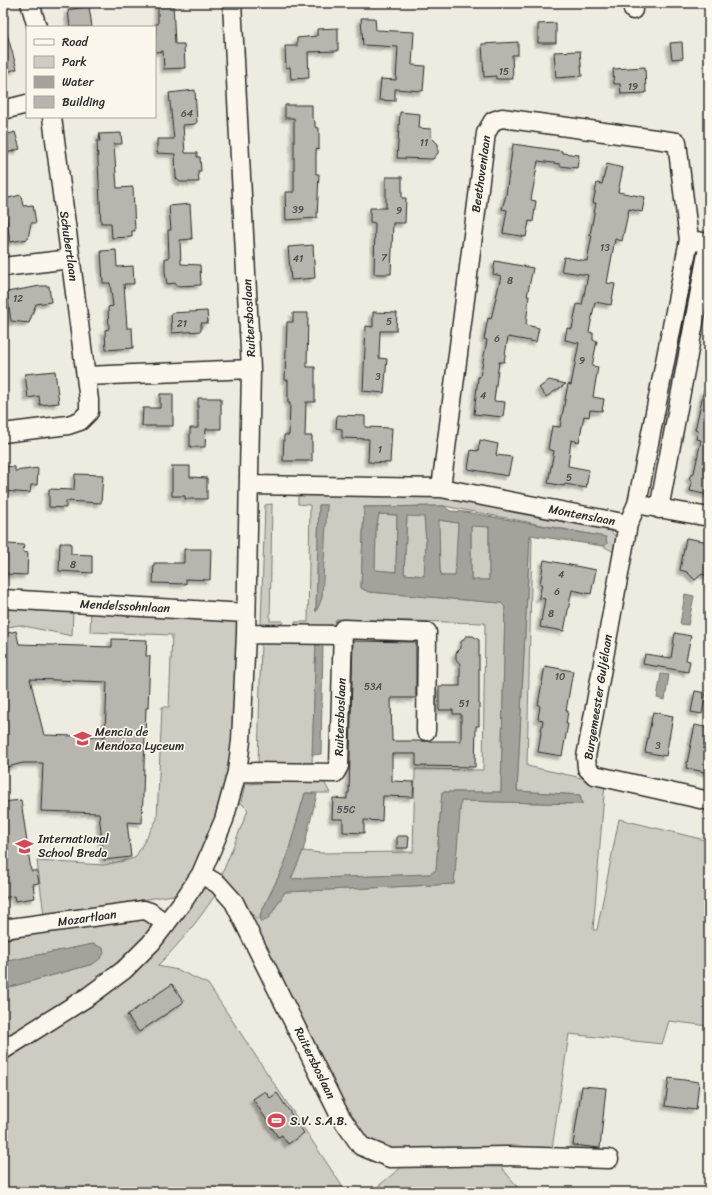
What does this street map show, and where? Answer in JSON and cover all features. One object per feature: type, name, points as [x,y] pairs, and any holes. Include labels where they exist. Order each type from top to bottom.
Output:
[{"type":"street","points":[[30,3],[37,26]]},
{"type":"street","name":"Ruitersboslaan","points":[[3,1050],[89,996],[114,978],[142,952],[166,924],[201,874],[224,820],[237,772],[241,741],[246,634],[251,369],[232,3]]},
{"type":"street","points":[[3,110],[26,104]]},
{"type":"street","name":"Schubertlaan","points":[[3,433],[68,425],[80,421],[89,412],[86,376],[52,118]]},
{"type":"street","name":"Beethovenlaan","points":[[441,488],[486,133],[492,121],[502,118],[677,142],[689,240]]},
{"type":"street","points":[[659,509],[709,243],[689,240]]},
{"type":"street","name":"Montenslaan","points":[[250,485],[441,488],[628,524],[638,504],[689,240]]},
{"type":"street","points":[[3,267],[71,259]]},
{"type":"street","points":[[86,376],[251,369]]},
{"type":"street","points":[[638,504],[709,517]]},
{"type":"street","name":"Burgemeester Guljélaan","points":[[628,524],[586,757],[587,768],[594,775],[709,801]]},
{"type":"street","name":"Mendelssohnlaan","points":[[3,599],[246,613]]},
{"type":"street","points":[[246,634],[342,635],[343,629],[427,632],[426,731]]},
{"type":"street","name":"Ruitersboslaan","points":[[237,772],[335,773],[339,766],[342,635]]},
{"type":"street","name":"Ruitersboslaan","points":[[201,874],[218,884],[234,902],[340,1116],[361,1146],[390,1158],[507,1156],[608,1159]]},
{"type":"street","name":"Mozartlaan","points":[[3,930],[144,910],[150,912],[166,924]]},
{"type":"green space","points":[[298,494],[439,497],[610,529],[617,539],[614,552],[603,546],[607,544],[605,537],[444,506],[364,507],[361,588],[369,592],[501,603],[505,607],[501,792],[442,792],[436,870],[430,874],[291,879],[303,851],[321,853],[413,852],[415,769],[483,770],[485,623],[336,619],[335,625],[330,630],[296,627],[295,622],[308,622],[310,505],[298,504]],"holes":[[[319,505],[327,505],[316,611]]]},
{"type":"green space","points":[[272,504],[270,621],[283,621],[282,624],[261,625],[265,505]]},
{"type":"green space","points":[[379,514],[397,515],[396,572],[375,570],[376,529]]},
{"type":"green space","points":[[407,515],[424,516],[426,541],[425,576],[404,574]]},
{"type":"green space","points":[[438,520],[458,523],[456,576],[442,576],[440,570]]},
{"type":"green space","points":[[471,525],[489,527],[489,580],[471,580]]},
{"type":"green space","points":[[530,535],[532,538],[527,766],[605,783],[593,930],[597,930],[619,819],[709,841],[709,1026],[669,1021],[662,1044],[569,1034],[552,1149],[392,1153],[357,1135],[241,906],[258,919],[220,879],[248,810],[241,803],[245,784],[323,780],[330,793],[305,793],[285,863],[260,915],[261,922],[268,919],[285,892],[454,884],[460,801],[582,804],[580,795],[517,791]]},
{"type":"green space","points":[[3,607],[73,611],[72,636],[19,625],[3,628]]},
{"type":"green space","points":[[91,611],[237,619],[232,766],[209,840],[180,894],[44,915],[37,861],[104,865],[135,858],[157,819],[162,707],[169,707],[172,635],[90,632]]},
{"type":"green space","points":[[261,640],[316,641],[312,764],[258,766]]},
{"type":"green space","points":[[207,886],[218,891],[190,930],[157,966],[178,970],[208,984],[346,1192],[3,1192],[4,1060],[58,1026],[143,962]]},
{"type":"green space","points":[[144,913],[153,923],[136,945],[123,957],[80,992],[3,1041],[3,989],[93,964],[93,944],[3,962],[3,940]]},
{"type":"green space","points":[[404,1165],[501,1167],[522,1192],[371,1192]]},
{"type":"water","points":[[319,505],[327,505],[322,598],[316,612]]},
{"type":"water","points":[[444,506],[450,511],[465,512],[606,537],[607,544],[603,546],[530,535],[517,791],[580,795],[582,804],[461,801],[454,884],[285,892],[268,919],[261,922],[260,915],[285,863],[305,793],[317,794],[303,851],[291,879],[430,874],[436,870],[442,792],[501,792],[505,607],[501,603],[369,592],[361,588],[364,507]],"holes":[[[379,514],[397,515],[396,572],[375,570],[376,529]],[[407,516],[424,517],[426,541],[424,576],[404,574]],[[439,520],[458,523],[455,576],[442,576],[440,571]],[[471,526],[489,527],[489,580],[471,580]]]},
{"type":"water","points":[[685,594],[694,596],[688,625],[680,624]]},
{"type":"water","points":[[316,641],[323,642],[321,754],[312,755]]},
{"type":"water","points":[[661,674],[669,675],[665,700],[657,698]]},
{"type":"water","points":[[93,944],[103,948],[104,953],[101,958],[93,964],[3,989],[3,962]]},
{"type":"building","points":[[158,3],[173,3],[175,44],[184,44],[185,68],[164,69],[163,51],[156,52],[156,24],[158,24]]},
{"type":"building","points":[[89,6],[92,26],[70,26],[68,10]]},
{"type":"building","points":[[361,18],[375,18],[376,30],[414,32],[412,65],[425,66],[423,91],[395,89],[395,101],[379,100],[381,79],[396,80],[398,47],[363,45]]},
{"type":"building","points":[[556,23],[556,43],[538,43],[538,24]]},
{"type":"building","points":[[338,28],[338,51],[308,52],[309,78],[291,79],[290,67],[286,68],[285,46],[297,46],[297,38],[317,36],[317,29]]},
{"type":"building","points":[[3,34],[7,34],[17,69],[3,73]]},
{"type":"building","points":[[518,42],[518,55],[512,55],[513,79],[496,79],[496,76],[484,77],[482,44]]},
{"type":"building","points":[[682,42],[683,58],[672,59],[670,43]]},
{"type":"building","points":[[580,51],[582,76],[556,78],[554,52]]},
{"type":"building","points":[[645,67],[646,93],[621,94],[620,84],[614,84],[613,69]]},
{"type":"building","points":[[195,90],[197,122],[195,124],[183,125],[185,153],[197,153],[197,157],[200,157],[201,171],[198,171],[199,182],[180,182],[176,178],[175,154],[157,153],[157,139],[174,139],[169,93]]},
{"type":"building","points":[[285,105],[312,105],[312,117],[315,122],[315,127],[319,128],[319,150],[316,149],[316,174],[319,174],[317,218],[286,220],[285,192],[294,192],[294,118],[285,118]]},
{"type":"building","points":[[400,112],[420,114],[419,128],[431,129],[431,137],[438,144],[438,153],[433,159],[397,158]]},
{"type":"building","points":[[15,132],[20,149],[3,154],[3,136]]},
{"type":"building","points":[[121,133],[122,144],[114,144],[117,188],[133,187],[135,231],[132,231],[132,237],[112,238],[111,223],[101,223],[97,141],[100,141],[99,134]]},
{"type":"building","points":[[513,144],[579,155],[577,168],[538,161],[531,200],[536,201],[533,222],[529,221],[526,237],[503,233],[507,210],[502,209],[506,195]]},
{"type":"building","points":[[607,164],[623,168],[618,192],[645,197],[642,212],[629,209],[622,241],[615,239],[607,283],[615,284],[611,305],[595,302],[589,332],[593,333],[593,340],[597,341],[592,366],[598,367],[593,397],[604,399],[602,411],[590,410],[589,417],[584,416],[579,442],[571,440],[568,466],[589,470],[586,488],[565,484],[564,486],[548,483],[554,451],[548,449],[552,426],[560,427],[568,384],[571,385],[579,343],[565,340],[567,328],[572,329],[577,304],[582,305],[588,275],[561,271],[564,257],[587,261],[592,235],[590,235],[596,203],[593,203],[597,183],[602,184]]},
{"type":"building","points":[[386,177],[402,177],[402,198],[406,198],[405,223],[393,223],[391,274],[374,274],[375,223],[370,222],[370,208],[386,208]]},
{"type":"building","points":[[21,195],[23,206],[33,205],[36,223],[31,223],[28,239],[10,242],[4,199]]},
{"type":"building","points":[[190,204],[192,239],[180,240],[181,264],[200,265],[201,285],[176,286],[176,283],[167,284],[165,258],[169,258],[168,230],[171,230],[169,206]]},
{"type":"building","points":[[313,245],[315,278],[291,280],[288,247]]},
{"type":"building","points":[[116,250],[117,267],[133,266],[134,284],[124,284],[127,328],[132,328],[133,348],[106,350],[105,330],[109,329],[108,307],[113,306],[110,283],[103,283],[101,251]]},
{"type":"building","points":[[495,261],[533,268],[527,296],[529,296],[526,325],[539,328],[536,342],[508,337],[504,362],[499,362],[494,401],[505,402],[503,417],[474,414],[478,377],[480,377],[487,340],[484,339],[488,318],[491,319],[501,276],[493,274]]},
{"type":"building","points":[[40,286],[49,286],[51,302],[36,304],[29,323],[11,321],[7,292]]},
{"type":"building","points":[[207,311],[208,323],[201,323],[201,331],[172,333],[171,313]]},
{"type":"building","points":[[373,312],[397,313],[396,331],[380,331],[379,358],[387,359],[384,393],[363,391],[366,326],[373,327]]},
{"type":"building","points":[[293,313],[308,313],[307,367],[315,367],[315,402],[306,402],[305,436],[312,436],[312,461],[283,461],[284,435],[289,435],[290,403],[288,403],[288,380],[285,380],[287,322],[293,322]]},
{"type":"building","points":[[55,371],[59,403],[40,405],[39,396],[28,398],[25,374]]},
{"type":"building","points":[[549,380],[566,384],[546,397],[539,388]]},
{"type":"building","points":[[704,390],[709,391],[709,495],[690,491],[692,482],[689,477],[694,473],[701,440],[696,439],[698,431],[695,430]]},
{"type":"building","points":[[160,394],[173,394],[173,426],[142,426],[143,408],[160,408]]},
{"type":"building","points":[[198,398],[221,398],[221,429],[206,429],[205,447],[190,447],[190,428],[198,428]]},
{"type":"building","points":[[337,415],[365,416],[365,427],[392,428],[390,463],[368,462],[369,439],[342,438],[342,429],[336,428]]},
{"type":"building","points":[[480,440],[498,444],[496,455],[512,457],[508,476],[468,469],[471,450],[478,451]]},
{"type":"building","points":[[3,466],[15,467],[15,471],[38,468],[37,485],[31,485],[30,493],[3,491]]},
{"type":"building","points":[[172,466],[190,466],[190,477],[207,478],[207,499],[185,499],[185,496],[172,496]]},
{"type":"building","points":[[75,474],[103,475],[101,503],[66,501],[66,508],[49,507],[49,489],[74,490]]},
{"type":"building","points":[[686,538],[709,542],[709,576],[702,574],[695,580],[687,572],[680,570]]},
{"type":"building","points":[[60,543],[71,543],[71,554],[92,555],[92,573],[59,571]]},
{"type":"building","points":[[7,544],[24,545],[23,552],[28,553],[27,575],[6,574]]},
{"type":"building","points":[[184,549],[211,549],[210,580],[186,579],[186,584],[153,583],[154,563],[184,563]]},
{"type":"building","points":[[544,560],[596,570],[591,594],[572,590],[564,631],[540,627],[545,599],[539,598]]},
{"type":"building","points":[[16,631],[19,644],[112,647],[112,639],[147,640],[146,656],[150,656],[148,708],[146,708],[142,823],[127,822],[131,857],[104,860],[99,813],[41,811],[43,763],[23,763],[3,768],[3,634]],"holes":[[[30,679],[107,682],[105,737],[44,735]]]},
{"type":"building","points":[[675,633],[691,636],[686,660],[690,661],[688,672],[643,664],[645,654],[671,658]]},
{"type":"building","points":[[466,636],[473,636],[479,640],[479,726],[476,726],[475,767],[416,766],[416,754],[392,754],[392,781],[414,782],[413,797],[383,796],[382,821],[364,820],[364,833],[343,832],[343,819],[332,819],[333,798],[347,799],[347,793],[349,793],[353,641],[416,642],[416,698],[391,698],[392,741],[461,741],[461,714],[453,714],[453,710],[439,710],[439,686],[460,686],[460,664],[456,659],[456,653],[461,648],[461,642]]},
{"type":"building","points":[[545,666],[573,671],[566,711],[568,711],[566,724],[568,724],[562,756],[538,752],[543,720],[538,719],[540,706],[538,705]]},
{"type":"building","points":[[695,691],[706,693],[702,714],[691,712]]},
{"type":"building","points":[[653,712],[673,716],[666,756],[645,752]]},
{"type":"building","points":[[695,725],[709,728],[709,773],[686,768]]},
{"type":"building","points":[[21,800],[31,871],[37,871],[39,883],[33,884],[35,898],[15,901],[14,896],[3,898],[3,802]]},
{"type":"building","points":[[397,836],[409,836],[408,848],[397,848]]},
{"type":"building","points":[[172,984],[184,1002],[139,1032],[127,1015]]},
{"type":"building","points":[[669,1078],[699,1082],[696,1110],[665,1106]]},
{"type":"building","points":[[582,1086],[606,1088],[600,1148],[573,1145]]},
{"type":"building","points":[[265,1091],[270,1098],[277,1093],[304,1133],[288,1144],[282,1135],[278,1137],[253,1099]]},
{"type":"place","name":"Mencia de Mendoza Lyceum","points":[[82,739]]},
{"type":"place","name":"International School Breda","points":[[25,846]]},
{"type":"place","name":"S.V. S.A.B.","points":[[277,1121]]}]
